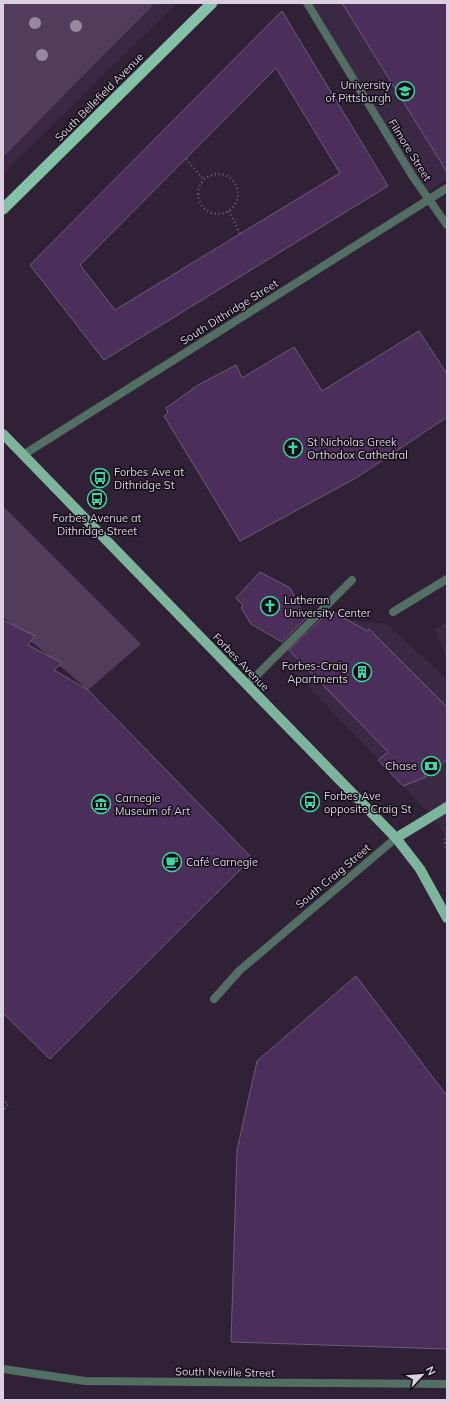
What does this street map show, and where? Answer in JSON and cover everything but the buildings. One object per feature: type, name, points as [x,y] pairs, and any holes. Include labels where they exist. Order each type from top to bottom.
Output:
[{"type":"highway","name":"South Bellefield Avenue","points":[[3,209],[212,3]]},
{"type":"main road","name":"Forbes Avenue","points":[[3,434],[396,838],[420,869],[447,918]]},
{"type":"main road","name":"South Craig Street","points":[[396,838],[447,807]]},
{"type":"street","name":"Filmore Street","points":[[307,3],[428,199],[447,226]]},
{"type":"street","name":"South Dithridge Street","points":[[23,455],[447,188]]},
{"type":"street","points":[[393,612],[447,579]]},
{"type":"street","points":[[247,685],[352,580]]},
{"type":"street","name":"South Craig Street","points":[[214,999],[240,970],[396,838]]},
{"type":"street","name":"South Neville Street","points":[[3,1369],[85,1381],[447,1384]]},
{"type":"path","points":[[186,159],[204,180]]},
{"type":"path","points":[[218,174],[230,178],[235,183],[238,196],[237,203],[229,211],[221,214],[214,214],[202,206],[198,195],[199,188],[204,180],[212,175],[218,174]]},
{"type":"path","points":[[229,211],[240,234]]},
{"type":"path","points":[[447,835],[445,839],[445,846],[447,851]]},
{"type":"path","points":[[3,1099],[8,1105],[3,1111]]},
{"type":"shaded area","points":[[3,3],[177,3],[3,174]]},
{"type":"shaded area","points":[[3,3],[155,3],[3,157]]},
{"type":"shaded area","name":"University of Pittsburgh","points":[[306,3],[447,3],[447,179],[427,192]]},
{"type":"shaded area","points":[[3,506],[141,644],[88,690],[3,617]]},
{"type":"shaded area","points":[[324,618],[387,624],[447,680],[447,838],[432,816],[380,761],[388,752],[379,760],[279,657]]},
{"type":"shaded area","points":[[447,622],[447,659],[435,630]]},
{"type":"place","name":"University of Pittsburgh","points":[[405,91]]},
{"type":"place","name":"St Nicholas Greek Orthodox Cathedral","points":[[293,448]]},
{"type":"place","name":"Forbes Ave at Dithridge St","points":[[100,478]]},
{"type":"place","name":"Forbes Avenue at Dithridge Street","points":[[97,499]]},
{"type":"place","name":"Lutheran University Center","points":[[270,606]]},
{"type":"place","name":"Forbes-Craig Apartments","points":[[362,672]]},
{"type":"place","name":"Chase","points":[[431,766]]},
{"type":"place","name":"Forbes Ave opposite Craig St","points":[[310,802]]},
{"type":"place","name":"Carnegie Museum of Art","points":[[101,804]]},
{"type":"place","name":"Café Carnegie","points":[[172,862]]}]
